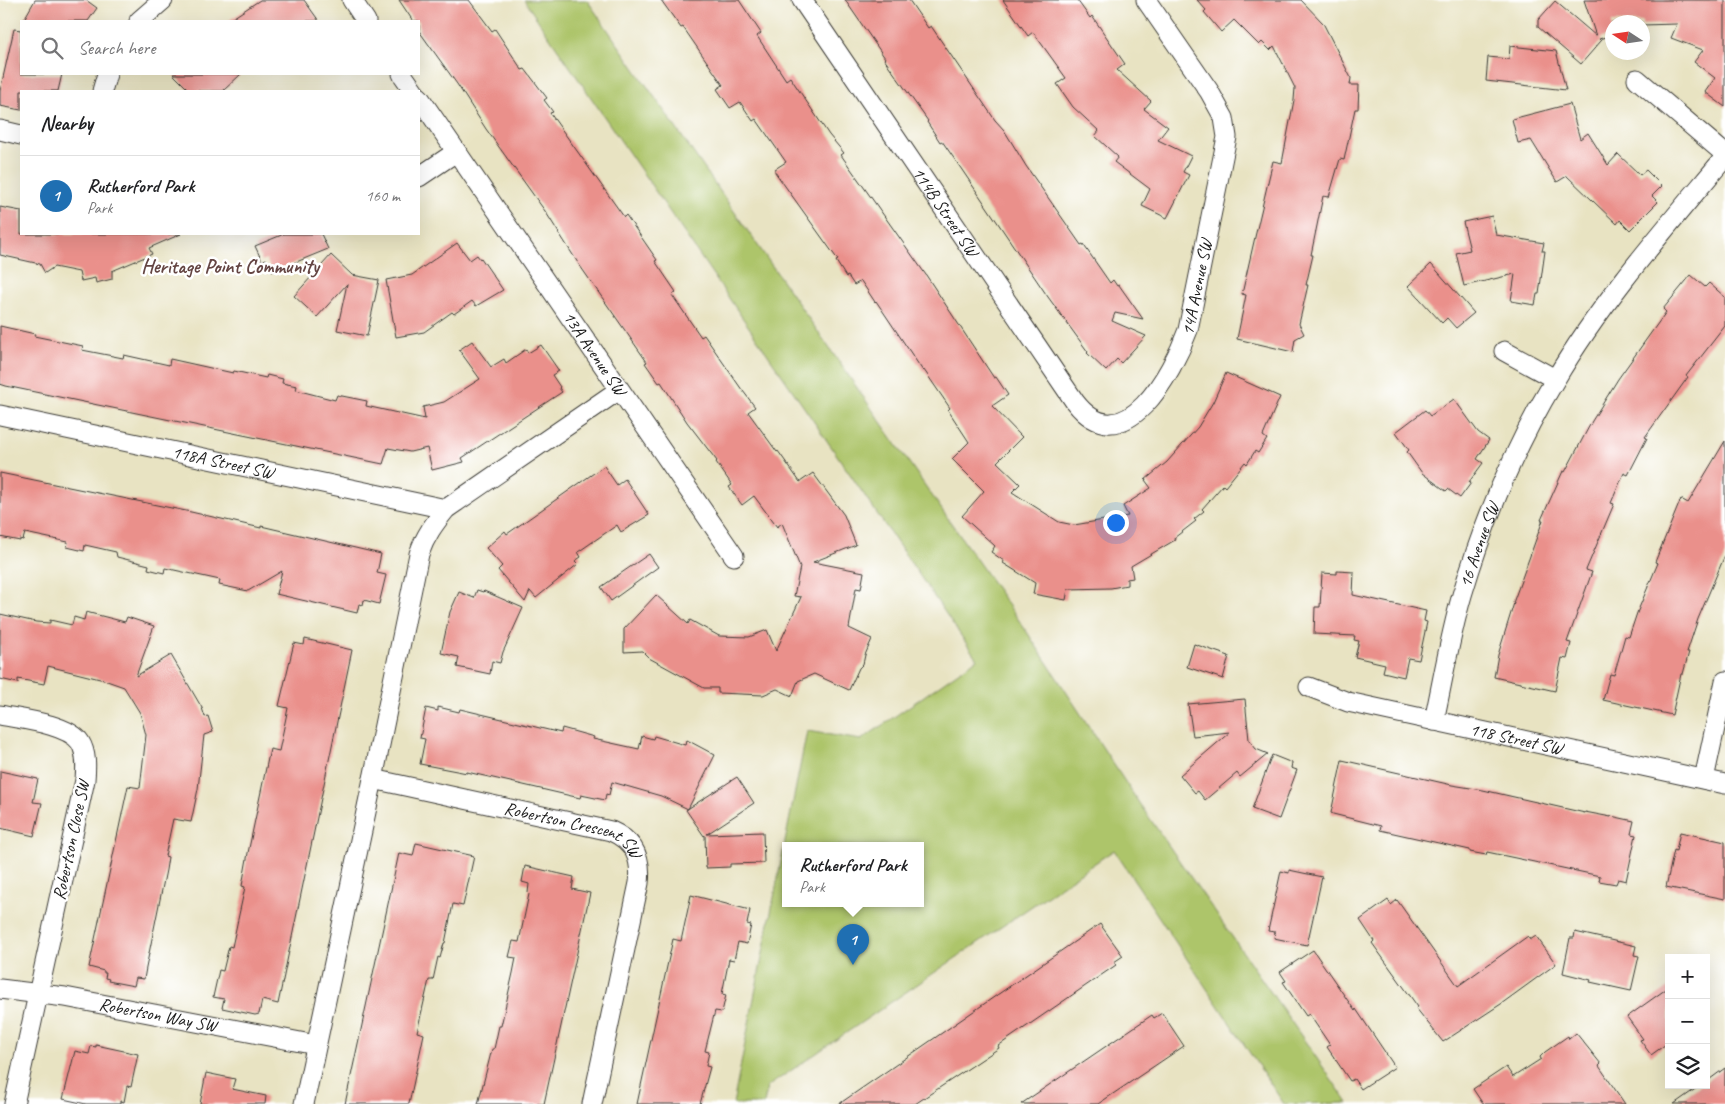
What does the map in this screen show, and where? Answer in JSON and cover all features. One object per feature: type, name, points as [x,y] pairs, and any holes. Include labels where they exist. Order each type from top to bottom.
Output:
[{"type":"street","points":[[140,20],[163,0]]},
{"type":"street","points":[[352,0],[365,20]]},
{"type":"street","name":"114B Street SW","points":[[802,0],[1075,402],[1094,420]]},
{"type":"street","name":"14A Avenue SW","points":[[1094,420],[1109,422],[1129,418],[1157,391],[1179,354],[1188,330],[1228,137],[1226,126],[1217,105],[1146,0]]},
{"type":"street","points":[[102,90],[107,75]]},
{"type":"street","points":[[403,75],[413,90]]},
{"type":"street","name":"16 Avenue SW","points":[[1434,721],[1454,625],[1480,539],[1512,462],[1530,426],[1555,380],[1594,320],[1634,266],[1725,156],[1637,79]]},
{"type":"street","name":"13A Avenue SW","points":[[420,98],[734,556]]},
{"type":"street","points":[[0,130],[20,135]]},
{"type":"street","points":[[420,176],[456,152]]},
{"type":"street","points":[[1504,351],[1555,380]]},
{"type":"street","points":[[304,1104],[419,554],[424,540],[446,509],[619,390]]},
{"type":"street","name":"118A Street SW","points":[[0,415],[446,509]]},
{"type":"street","points":[[1704,779],[1725,681]]},
{"type":"street","name":"118 Street SW","points":[[1310,687],[1348,702],[1725,784]]},
{"type":"street","name":"Robertson Close SW","points":[[0,715],[40,723],[69,732],[79,741],[86,764],[85,780],[14,1104]]},
{"type":"street","name":"Robertson Crescent SW","points":[[373,780],[610,831],[622,836],[630,843],[639,864],[639,883],[592,1104]]},
{"type":"street","name":"Robertson Way SW","points":[[0,990],[38,993],[84,1000],[316,1045]]},
{"type":"green space","points":[[524,0],[587,0],[1027,632],[1139,803],[1348,1103],[1284,1104],[1114,850],[767,1087],[764,1104],[733,1104],[782,857],[782,907],[924,907],[924,842],[785,842],[807,731],[861,740],[977,659]]},
{"type":"building","points":[[35,0],[86,0],[97,8],[89,20],[24,20]]},
{"type":"building","points":[[260,0],[304,0],[318,20],[230,20]]},
{"type":"building","points":[[399,0],[469,0],[492,31],[495,29],[522,70],[525,69],[547,98],[544,100],[553,112],[550,113],[657,260],[655,261],[676,292],[672,295],[701,337],[704,335],[755,407],[748,412],[800,482],[813,473],[844,515],[856,545],[813,562],[864,572],[861,589],[856,588],[849,628],[872,639],[863,664],[859,668],[849,690],[814,674],[798,681],[792,696],[777,689],[763,695],[718,693],[718,688],[704,688],[649,658],[642,651],[624,652],[624,629],[656,595],[688,624],[690,620],[719,636],[749,637],[767,630],[776,651],[801,597],[794,596],[800,567],[782,523],[777,527],[754,496],[742,505],[729,487],[732,485],[717,461],[687,422],[661,382],[659,383],[645,363],[647,362],[578,263],[545,211],[420,32],[420,20],[412,20]]},
{"type":"building","points":[[661,0],[739,0],[761,33],[757,36],[786,80],[790,77],[829,135],[844,153],[841,155],[926,275],[994,378],[996,377],[1008,395],[992,406],[1022,437],[997,462],[1020,484],[1012,492],[1059,522],[1074,525],[1128,516],[1123,506],[1151,488],[1145,480],[1167,462],[1198,427],[1213,402],[1226,373],[1280,397],[1263,436],[1267,439],[1258,453],[1255,451],[1247,464],[1245,462],[1225,487],[1223,485],[1202,509],[1204,511],[1194,519],[1196,521],[1174,538],[1175,540],[1131,566],[1133,578],[1127,579],[1127,585],[1111,588],[1068,589],[1066,600],[1033,594],[1035,583],[1003,563],[1004,561],[991,552],[995,546],[962,516],[984,491],[952,459],[969,442],[948,410],[950,408],[861,281],[854,285],[848,276],[846,277],[836,261],[838,260],[775,172],[775,169],[786,162],[756,119],[753,121],[740,102],[730,108],[717,89],[723,85],[683,27],[681,28]]},
{"type":"building","points":[[845,0],[909,0],[928,28],[931,26],[1081,245],[1083,244],[1110,283],[1113,280],[1117,286],[1119,285],[1143,319],[1115,313],[1112,321],[1146,336],[1121,363],[1117,359],[1106,371],[1087,353],[942,141],[940,142],[928,121]]},
{"type":"building","points":[[1003,0],[1077,0],[1090,18],[1092,16],[1125,64],[1117,70],[1151,101],[1144,109],[1168,127],[1158,140],[1191,156],[1183,172],[1189,175],[1167,218],[1142,206],[1150,189],[1114,162],[1118,157],[1095,136],[1099,131],[1073,107],[1057,84],[1066,78],[1033,32],[1028,36]]},
{"type":"building","points":[[1197,0],[1301,0],[1323,23],[1351,78],[1350,85],[1359,85],[1358,109],[1355,109],[1344,160],[1340,159],[1329,197],[1323,196],[1311,255],[1313,255],[1306,285],[1308,285],[1299,324],[1304,334],[1295,339],[1293,352],[1237,339],[1246,295],[1242,294],[1255,237],[1273,161],[1282,163],[1295,88],[1274,46],[1270,50],[1262,42],[1259,45],[1234,20],[1221,32],[1204,12],[1206,10]]},
{"type":"building","points":[[1584,0],[1725,0],[1725,107],[1705,92],[1715,78],[1694,62],[1703,50],[1671,38],[1677,24],[1650,25],[1650,15],[1605,15],[1605,37],[1599,39],[1601,41],[1581,64],[1538,27],[1538,20],[1555,1],[1596,36]]},
{"type":"building","points":[[14,29],[20,30],[20,75],[62,75],[58,90],[20,90],[20,110],[0,106],[0,91]]},
{"type":"building","points":[[1510,46],[1556,51],[1566,90],[1486,81],[1488,57],[1509,59]]},
{"type":"building","points":[[174,75],[240,75],[224,90],[189,90]]},
{"type":"building","points":[[1570,104],[1580,139],[1588,133],[1608,165],[1618,154],[1640,175],[1646,170],[1662,186],[1652,196],[1658,202],[1630,230],[1620,220],[1617,224],[1567,176],[1557,182],[1531,140],[1518,143],[1512,119]]},
{"type":"building","points":[[0,207],[20,211],[20,235],[179,235],[149,248],[152,254],[112,271],[112,279],[96,283],[95,278],[81,281],[79,272],[54,267],[45,273],[40,264],[0,255]]},
{"type":"building","points":[[1492,216],[1496,235],[1544,243],[1542,251],[1545,251],[1539,294],[1537,294],[1535,305],[1511,301],[1515,274],[1464,286],[1456,253],[1470,250],[1463,222]]},
{"type":"building","points":[[282,235],[321,235],[328,249],[272,272],[266,259],[262,261],[255,246]]},
{"type":"building","points":[[457,243],[470,260],[477,255],[481,258],[503,290],[476,306],[472,301],[454,314],[452,312],[424,332],[396,337],[386,280],[412,275]]},
{"type":"building","points":[[331,255],[352,275],[379,280],[367,336],[337,330],[347,284],[317,317],[294,296]]},
{"type":"building","points":[[1431,264],[1474,313],[1456,328],[1447,318],[1442,323],[1408,286]]},
{"type":"building","points":[[1691,275],[1705,287],[1709,283],[1725,297],[1725,326],[1686,376],[1688,377],[1645,437],[1647,438],[1628,475],[1624,473],[1611,503],[1614,504],[1586,570],[1592,572],[1567,642],[1571,643],[1567,659],[1562,658],[1555,691],[1494,677],[1498,655],[1513,603],[1543,520],[1541,520],[1563,471],[1565,472],[1592,421],[1618,379],[1666,312],[1663,309]]},
{"type":"building","points":[[0,326],[35,334],[34,336],[83,346],[82,350],[123,358],[124,355],[169,365],[170,359],[233,373],[234,371],[266,378],[267,375],[283,379],[282,383],[297,386],[296,390],[335,400],[337,395],[367,401],[366,406],[425,419],[423,407],[444,402],[480,379],[459,350],[472,341],[491,367],[504,359],[506,363],[526,349],[528,353],[541,345],[559,371],[552,375],[562,392],[462,458],[464,462],[432,470],[427,448],[410,452],[388,448],[383,464],[0,384]]},
{"type":"building","points":[[1454,399],[1478,432],[1489,440],[1477,459],[1483,463],[1460,498],[1448,489],[1446,491],[1422,473],[1396,432],[1425,410],[1430,416]]},
{"type":"building","points":[[1725,441],[1725,555],[1698,619],[1687,652],[1689,652],[1683,674],[1681,674],[1672,715],[1603,700],[1610,674],[1614,675],[1625,636],[1629,637],[1658,563],[1655,562],[1681,499],[1688,503]]},
{"type":"building","points":[[604,466],[617,485],[625,479],[649,515],[621,532],[617,525],[578,552],[581,557],[575,561],[578,564],[536,598],[530,591],[525,602],[498,570],[502,566],[486,548],[505,531],[507,534]]},
{"type":"building","points":[[0,473],[261,528],[261,526],[381,554],[377,573],[386,575],[379,604],[364,600],[363,605],[359,604],[357,613],[276,594],[282,571],[248,591],[219,585],[220,580],[165,568],[164,573],[148,569],[149,565],[117,557],[116,552],[85,545],[84,551],[67,547],[68,542],[25,533],[23,540],[20,539],[20,541],[0,537]]},
{"type":"building","points":[[649,554],[658,567],[611,601],[601,587]]},
{"type":"building","points":[[1337,571],[1354,572],[1353,595],[1426,611],[1424,621],[1427,622],[1419,660],[1408,658],[1404,677],[1383,672],[1385,664],[1355,657],[1359,641],[1354,640],[1355,636],[1314,634],[1315,607],[1320,607],[1322,573],[1337,574]]},
{"type":"building","points":[[477,590],[484,591],[523,608],[500,663],[492,661],[490,674],[457,667],[459,657],[441,653],[450,612],[459,592],[474,598]]},
{"type":"building","points":[[86,612],[125,622],[127,617],[154,626],[136,676],[171,655],[202,708],[205,717],[208,716],[213,732],[204,735],[198,789],[191,822],[173,819],[165,856],[168,857],[166,870],[144,979],[136,978],[134,986],[108,981],[109,979],[105,978],[106,973],[104,971],[89,967],[128,786],[140,788],[146,735],[140,713],[124,687],[48,666],[44,684],[18,679],[18,683],[0,679],[0,614],[36,622],[50,623],[50,620],[72,625],[74,617],[84,620]]},
{"type":"building","points":[[305,639],[352,650],[278,1004],[262,1000],[259,1014],[255,1015],[222,1008],[224,999],[213,997],[219,970],[223,971],[229,946],[232,947],[245,887],[242,886],[248,853],[270,749],[279,751],[288,708],[279,706],[294,643],[304,645]]},
{"type":"building","points":[[1194,644],[1229,656],[1223,679],[1187,667]]},
{"type":"building","points":[[1245,699],[1249,740],[1256,749],[1268,754],[1240,777],[1237,773],[1205,800],[1198,791],[1195,793],[1180,775],[1230,732],[1193,736],[1188,704]]},
{"type":"building","points":[[438,707],[459,712],[460,709],[561,733],[562,728],[594,737],[593,739],[639,749],[642,736],[653,739],[654,736],[685,745],[687,740],[715,755],[688,809],[661,796],[612,782],[609,795],[606,794],[605,800],[581,795],[580,798],[467,772],[420,764],[425,739],[420,738],[426,708],[438,711]]},
{"type":"building","points":[[1272,755],[1292,763],[1291,768],[1297,770],[1279,819],[1252,809]]},
{"type":"building","points":[[1342,760],[1585,813],[1634,821],[1631,834],[1636,835],[1626,881],[1618,879],[1616,884],[1599,881],[1600,876],[1487,852],[1486,855],[1470,852],[1470,850],[1380,830],[1381,826],[1333,814],[1331,813]]},
{"type":"building","points":[[0,771],[38,779],[33,802],[42,803],[34,836],[0,828]]},
{"type":"building","points":[[737,777],[754,803],[707,834],[763,832],[764,863],[730,864],[730,867],[706,868],[705,835],[686,810]]},
{"type":"building","points":[[1680,832],[1725,842],[1725,899],[1666,887]]},
{"type":"building","points":[[416,843],[474,856],[463,906],[453,904],[445,943],[440,958],[438,957],[433,980],[429,980],[417,1032],[424,1034],[409,1104],[345,1104],[399,853],[413,856]]},
{"type":"building","points":[[525,866],[574,877],[572,889],[590,893],[544,1104],[478,1104],[492,1049],[494,1049],[499,1026],[501,1026],[513,973],[516,958],[509,957],[513,941],[519,942],[529,894],[529,884],[522,882]]},
{"type":"building","points":[[1289,870],[1322,877],[1307,945],[1274,938],[1275,932],[1268,931],[1281,871],[1289,873]]},
{"type":"building","points":[[691,895],[750,910],[747,924],[751,925],[747,944],[738,942],[734,960],[729,959],[722,994],[726,995],[722,1012],[715,1011],[705,1051],[709,1052],[706,1066],[710,1067],[700,1104],[637,1104],[673,939],[681,941]]},
{"type":"building","points":[[1388,900],[1391,905],[1397,900],[1458,986],[1528,936],[1530,940],[1536,936],[1556,964],[1501,1004],[1443,1042],[1416,1008],[1418,1007],[1372,943],[1374,941],[1360,920]]},
{"type":"building","points":[[1100,924],[1123,956],[1114,962],[1116,965],[998,1046],[999,1048],[915,1104],[839,1104]]},
{"type":"building","points":[[1575,932],[1636,946],[1634,955],[1639,956],[1631,991],[1590,982],[1591,980],[1563,973],[1570,938],[1574,938]]},
{"type":"building","points":[[1313,950],[1395,1067],[1361,1089],[1354,1079],[1350,1081],[1327,1047],[1330,1045],[1309,1014],[1306,1016],[1283,982],[1286,981],[1280,972]]},
{"type":"building","points":[[1665,990],[1665,1045],[1651,1055],[1640,1040],[1643,1039],[1627,1017]]},
{"type":"building","points":[[1162,1013],[1184,1046],[1098,1104],[1021,1104],[1152,1015],[1154,1018]]},
{"type":"building","points":[[1576,1033],[1601,1064],[1599,1066],[1625,1104],[1483,1104],[1473,1089],[1506,1067],[1513,1077],[1541,1059],[1540,1057],[1545,1052],[1568,1036],[1569,1039]]},
{"type":"building","points":[[96,1045],[138,1054],[131,1087],[127,1086],[124,1102],[120,1101],[120,1104],[86,1104],[63,1099],[75,1051],[89,1054],[91,1046],[96,1047]]},
{"type":"building","points":[[1725,1068],[1725,1104],[1674,1104],[1695,1089],[1710,1089],[1710,1079]]},
{"type":"building","points":[[206,1073],[235,1079],[232,1089],[266,1096],[265,1104],[200,1104]]},
{"type":"place","name":"Rutherford Park","points":[[853,965]]},
{"type":"district","name":"Heritage Point Community","points":[[230,266]]}]
